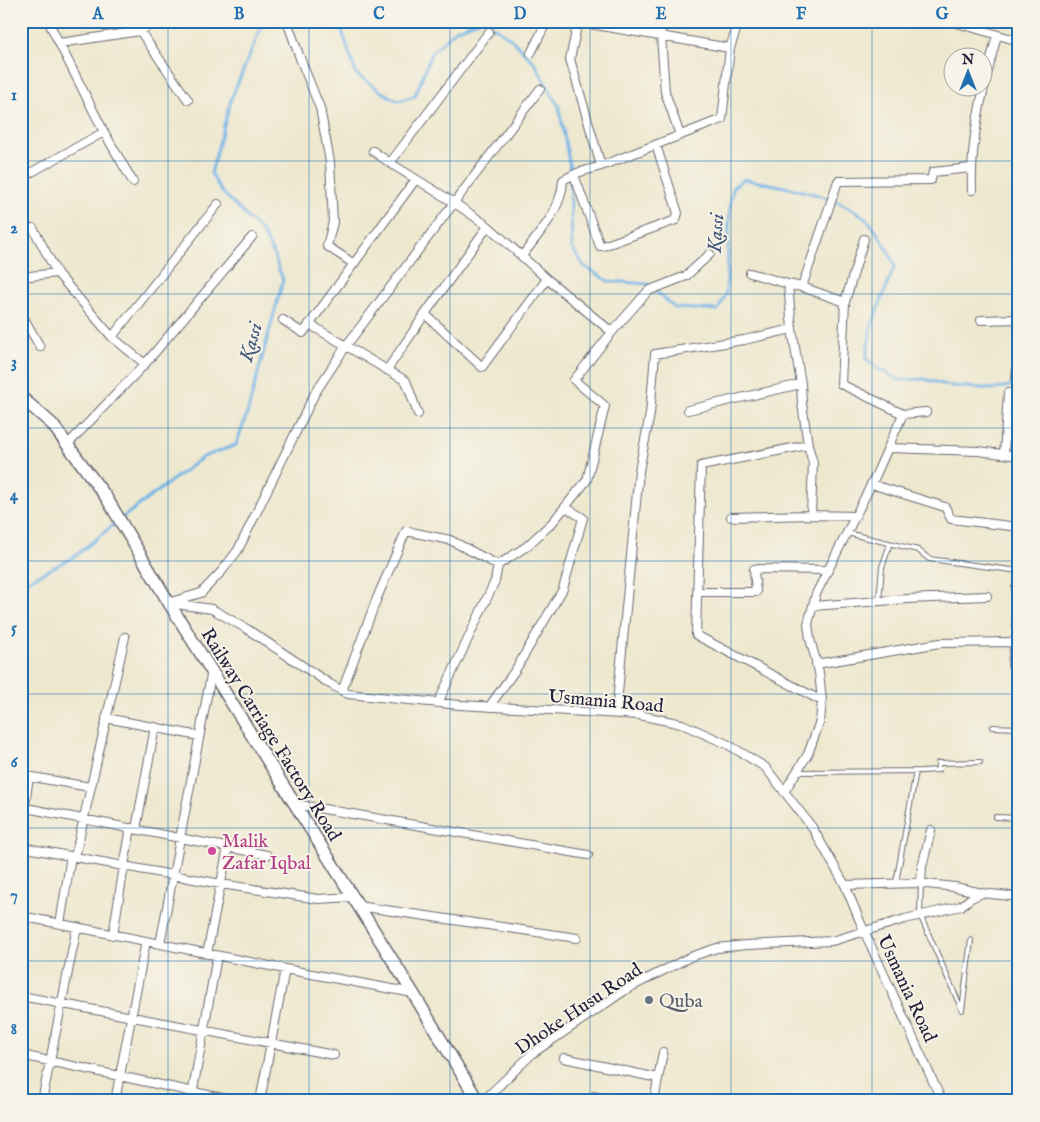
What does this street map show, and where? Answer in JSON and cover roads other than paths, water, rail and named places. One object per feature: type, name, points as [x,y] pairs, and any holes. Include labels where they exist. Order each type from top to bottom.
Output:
[{"type":"main road","name":"Railway Carriage Factory Road","points":[[21,397],[52,424],[106,497],[478,1101]]},
{"type":"street","points":[[48,21],[104,132],[132,182]]},
{"type":"street","points":[[60,43],[140,31],[158,21]]},
{"type":"street","points":[[288,21],[300,58],[320,108],[328,153],[333,222],[327,246],[354,264]]},
{"type":"street","points":[[531,53],[547,21]]},
{"type":"street","points":[[660,21],[665,92],[680,135]]},
{"type":"street","points":[[522,256],[558,207],[569,178],[722,119],[730,48],[739,21]]},
{"type":"street","points":[[950,21],[1019,41]]},
{"type":"street","points":[[601,166],[570,59],[577,22],[730,48]]},
{"type":"street","points":[[140,31],[188,100]]},
{"type":"street","points":[[390,163],[489,32]]},
{"type":"street","points":[[972,190],[971,168],[979,109],[997,34]]},
{"type":"street","points":[[169,602],[201,593],[222,571],[238,550],[315,393],[346,346],[540,89]]},
{"type":"street","points":[[21,178],[104,132]]},
{"type":"street","points":[[569,178],[600,246],[676,220],[678,213],[656,145]]},
{"type":"street","points":[[374,151],[488,226],[547,279],[612,332]]},
{"type":"street","points":[[802,286],[838,181],[931,180],[932,172],[971,168]]},
{"type":"street","points":[[283,320],[303,333],[416,179]]},
{"type":"street","points":[[112,337],[218,204]]},
{"type":"street","points":[[387,370],[488,226]]},
{"type":"street","points":[[33,228],[57,273],[112,337],[145,364]]},
{"type":"street","points":[[68,444],[145,364],[252,237]]},
{"type":"street","points":[[864,239],[845,302],[841,384],[903,414],[926,412]]},
{"type":"street","points":[[438,703],[495,581],[498,565],[527,546],[552,523],[587,480],[605,406],[574,380],[648,291],[686,276],[710,254]]},
{"type":"street","points":[[21,277],[57,273]]},
{"type":"street","points":[[750,273],[802,286],[845,302]]},
{"type":"street","points":[[425,314],[482,367],[547,279]]},
{"type":"street","points":[[788,284],[802,403],[808,445],[813,463],[811,515]]},
{"type":"street","points":[[21,313],[40,347]]},
{"type":"street","points":[[981,320],[1019,319]]},
{"type":"street","points":[[309,324],[406,381],[418,414]]},
{"type":"street","points":[[616,714],[639,471],[650,414],[655,354],[744,340],[792,329]]},
{"type":"street","points":[[1016,379],[1019,338]]},
{"type":"street","points":[[688,410],[801,384]]},
{"type":"street","points":[[1004,454],[1008,393]]},
{"type":"street","points":[[784,792],[808,754],[820,721],[822,701],[808,624],[816,594],[871,484],[903,414]]},
{"type":"street","points":[[808,445],[702,466],[696,635],[822,701]]},
{"type":"street","points":[[888,448],[978,451],[1019,456]]},
{"type":"street","points":[[871,484],[945,507],[951,520],[1019,527]]},
{"type":"street","points":[[489,707],[516,669],[563,589],[583,518],[565,507]]},
{"type":"street","points":[[731,517],[855,516]]},
{"type":"street","points":[[342,691],[377,598],[406,531],[450,540],[498,565]]},
{"type":"street","points":[[698,592],[756,592],[754,569],[828,570]]},
{"type":"street","points":[[813,606],[987,596]]},
{"type":"street","name":"Usmania Road","points":[[169,602],[212,609],[247,629],[348,694],[489,707],[639,715],[682,724],[727,744],[765,767],[812,826],[845,885],[864,931],[942,1101]]},
{"type":"street","points":[[60,924],[73,857],[125,637]]},
{"type":"street","points":[[816,664],[940,643],[1015,642],[1012,665],[1019,666]]},
{"type":"street","points":[[160,944],[212,670]]},
{"type":"street","points":[[106,718],[199,736]]},
{"type":"street","points":[[113,935],[124,866],[134,829],[155,727]]},
{"type":"street","points":[[21,834],[25,776],[90,787]]},
{"type":"street","points":[[295,804],[588,855]]},
{"type":"street","points":[[23,807],[267,854]]},
{"type":"street","points":[[921,883],[922,867],[931,830]]},
{"type":"street","points":[[21,847],[221,884],[318,899],[355,902],[577,938]]},
{"type":"street","points":[[207,954],[228,847]]},
{"type":"street","points":[[845,885],[921,883],[1019,897]]},
{"type":"street","name":"Dhoke Husu Road","points":[[484,1101],[533,1053],[627,989],[690,958],[717,948],[832,941],[920,915],[961,906],[982,892]]},
{"type":"street","points":[[21,916],[413,993]]},
{"type":"street","points":[[42,1101],[77,927]]},
{"type":"street","points":[[115,1101],[146,941]]},
{"type":"street","points":[[191,1101],[217,956]]},
{"type":"street","points":[[260,1101],[285,969]]},
{"type":"street","points":[[21,996],[334,1055]]},
{"type":"street","points":[[654,1101],[663,1052]]},
{"type":"street","points":[[21,1054],[236,1101]]},
{"type":"street","points":[[564,1058],[658,1078]]},
{"type":"street","points":[[594,1096],[614,1101]]},
{"type":"lane","points":[[847,533],[918,550],[929,560],[1019,573],[1014,586],[1015,642]]},
{"type":"lane","points":[[879,601],[882,567],[890,544]]},
{"type":"lane","points":[[993,727],[1019,728]]},
{"type":"lane","points":[[797,772],[938,770],[938,762],[980,762]]},
{"type":"lane","points":[[896,883],[916,771]]},
{"type":"lane","points":[[996,817],[1018,818],[1019,786]]},
{"type":"lane","points":[[921,883],[920,915],[962,1010],[971,940]]},
{"type":"waterway","name":"Kassi","points":[[122,518],[203,457],[236,445],[247,414],[283,280],[273,253],[262,232],[221,191],[211,173],[231,99],[264,21]]},
{"type":"waterway","name":"Kassi","points":[[339,21],[356,74],[398,101],[415,96],[432,52],[457,29],[479,21]]},
{"type":"waterway","name":"Kassi","points":[[486,21],[510,38],[534,62],[559,107],[570,168],[572,248],[584,266],[608,281],[648,284],[675,308],[718,310],[726,294],[730,207],[733,187],[744,179],[810,193],[843,205],[857,212],[869,222],[880,237],[895,265],[871,327],[866,359],[899,380],[924,379],[951,386],[995,389],[1019,384]]},
{"type":"waterway","name":"Kassi","points":[[21,584],[74,557],[117,522]]},
{"type":"place","name":"Malik Zafar Iqbal","points":[[212,851]]},
{"type":"place","name":"Quba","points":[[649,1000]]}]
